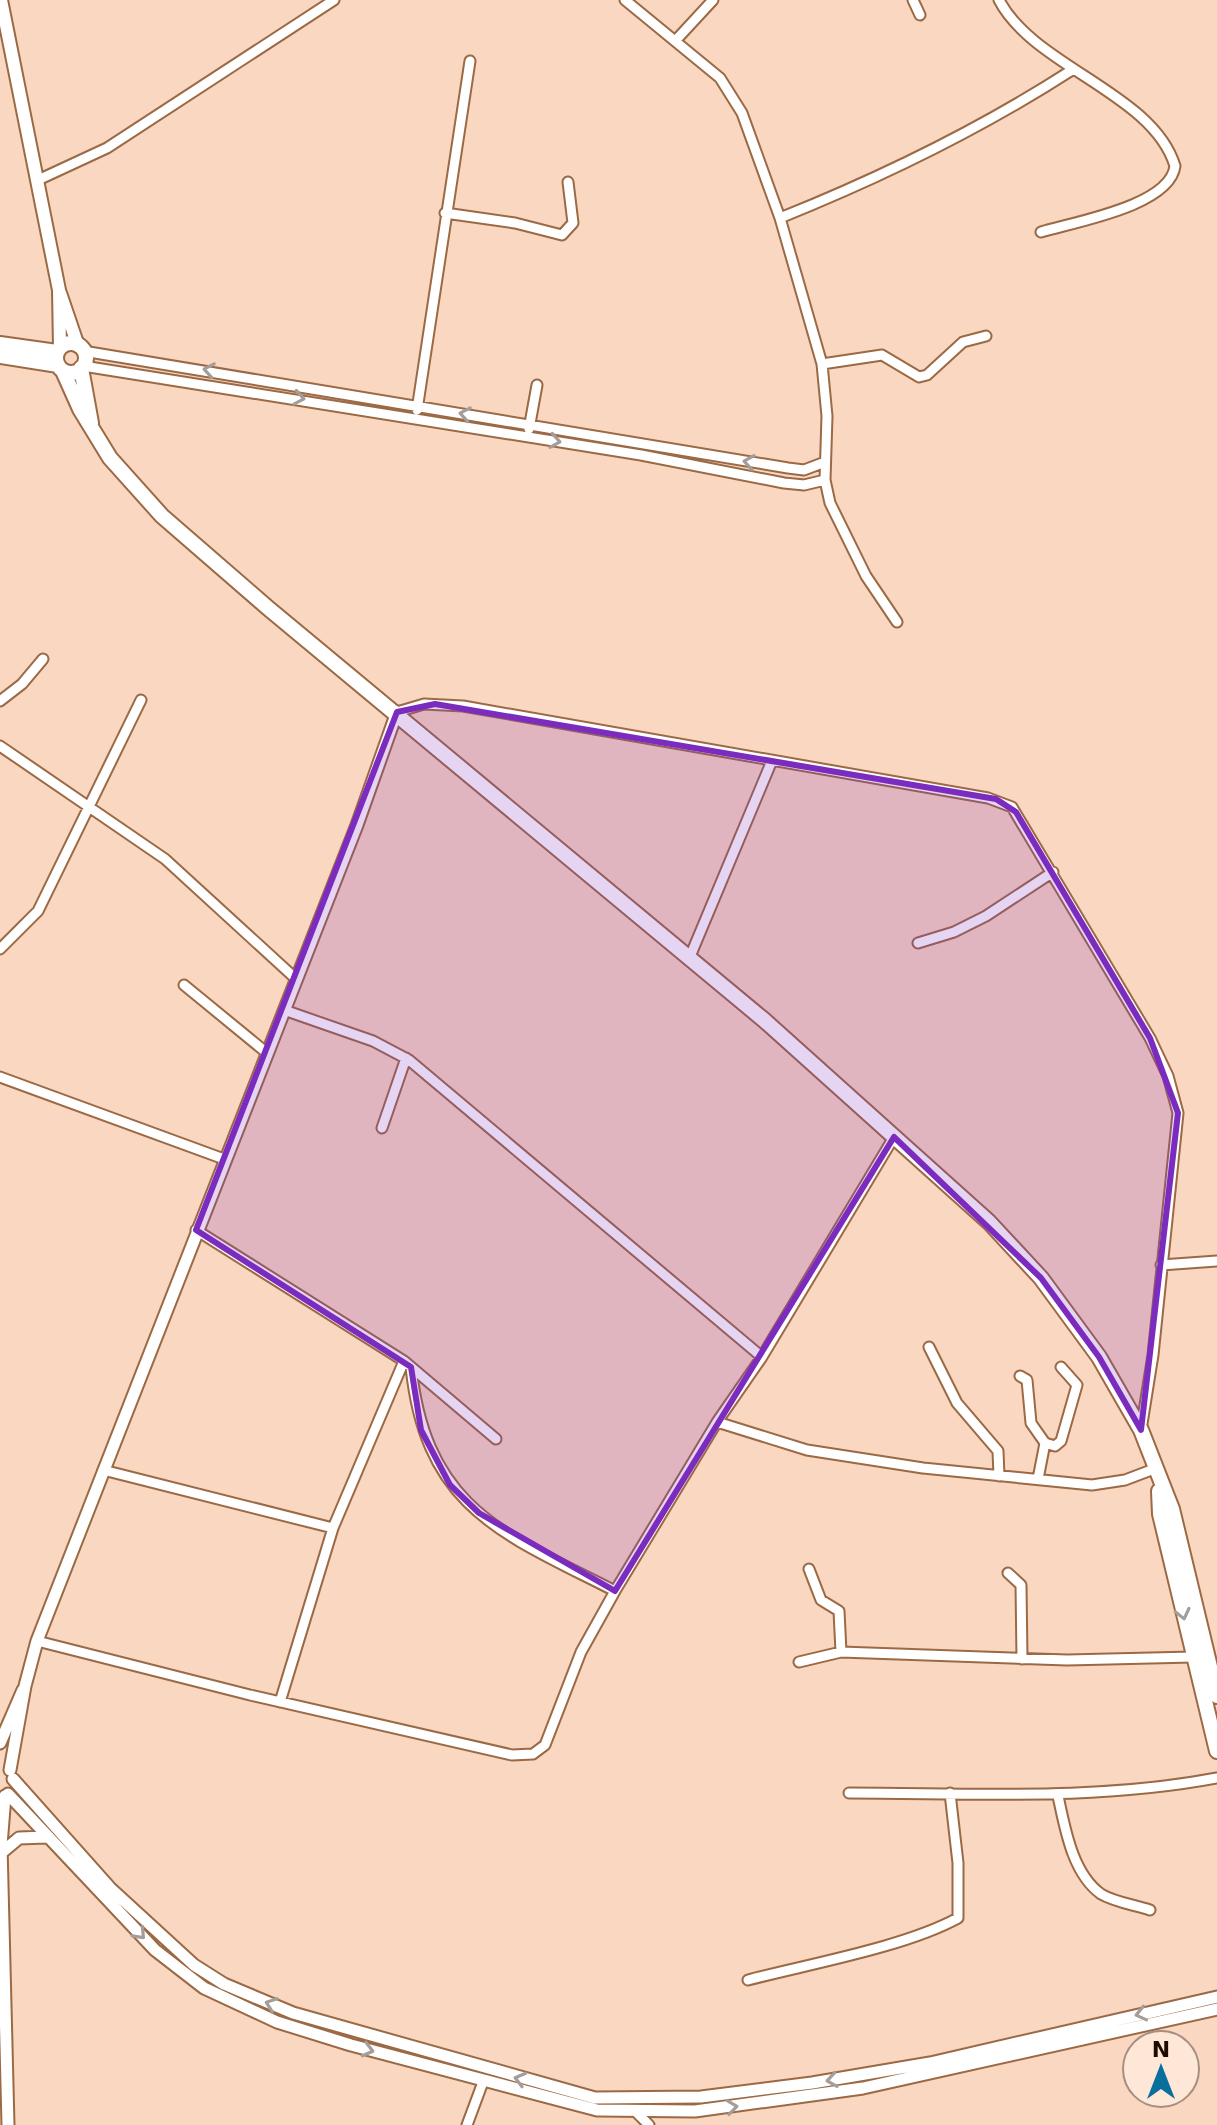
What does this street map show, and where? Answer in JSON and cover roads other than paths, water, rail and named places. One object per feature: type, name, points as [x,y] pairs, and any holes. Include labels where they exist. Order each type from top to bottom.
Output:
[{"type":"main road","points":[[1,0],[59,290],[82,358],[92,431]]},
{"type":"main road","points":[[59,290],[60,359],[92,431],[123,476],[162,516],[268,608],[397,712],[764,1020],[989,1222],[1041,1278],[1099,1357],[1141,1430],[1156,1476],[1172,1509],[1217,1696]]},
{"type":"main road","points":[[0,344],[60,359],[73,373],[82,358]]},
{"type":"main road","points":[[60,359],[67,344],[82,358]]},
{"type":"main road","points":[[0,356],[60,359]]},
{"type":"main road","points":[[1156,1476],[1160,1514],[1216,1746]]},
{"type":"street","points":[[308,0],[315,11]]},
{"type":"street","points":[[38,180],[107,148],[334,0]]},
{"type":"street","points":[[625,0],[720,78],[736,101],[780,218],[822,364],[827,416],[825,480],[830,503],[866,576],[897,622]]},
{"type":"street","points":[[676,40],[713,0]]},
{"type":"street","points":[[913,0],[920,15]]},
{"type":"street","points":[[999,0],[1014,26],[1072,70],[1108,89],[1148,127],[1172,157],[1175,171],[1154,195],[1140,202],[1041,232]]},
{"type":"street","points":[[415,418],[470,61]]},
{"type":"street","points":[[780,218],[916,159],[1006,112],[1072,70]]},
{"type":"street","points":[[445,213],[515,223],[562,235],[573,223],[568,182]]},
{"type":"street","points":[[822,364],[882,355],[919,377],[927,375],[963,342],[986,336]]},
{"type":"street","points":[[82,358],[417,405],[804,470],[825,462]]},
{"type":"street","points":[[82,358],[784,483],[804,485],[825,480]]},
{"type":"street","points":[[528,437],[537,385]]},
{"type":"street","points":[[488,431],[490,418]]},
{"type":"street","points":[[667,460],[669,448]]},
{"type":"street","points":[[0,701],[22,684],[43,659]]},
{"type":"street","points":[[0,949],[38,911],[141,700]]},
{"type":"street","points":[[8,2125],[0,1845],[8,1771],[37,1641],[357,825],[397,712],[424,704],[463,706],[771,763],[996,799],[1016,812],[1144,1026],[1175,1100],[1179,1122],[1153,1355],[1141,1430]]},
{"type":"street","points":[[0,746],[165,859],[295,978]]},
{"type":"street","points":[[689,959],[771,763]]},
{"type":"street","points":[[918,943],[954,932],[986,916],[1053,872]]},
{"type":"street","points":[[184,985],[267,1053]]},
{"type":"street","points":[[284,1010],[373,1041],[406,1058],[555,1179],[762,1357]]},
{"type":"street","points":[[382,1128],[406,1058]]},
{"type":"street","points":[[0,1077],[224,1159]]},
{"type":"street","points":[[37,1641],[280,1702],[512,1755],[533,1754],[545,1745],[581,1652],[615,1591],[717,1422],[762,1357],[894,1137]]},
{"type":"street","points":[[196,1230],[408,1364],[496,1439]]},
{"type":"street","points":[[1161,1265],[1217,1261]]},
{"type":"street","points":[[929,1347],[957,1403],[998,1451],[999,1476]]},
{"type":"street","points":[[280,1702],[333,1528],[408,1364]]},
{"type":"street","points":[[408,1364],[421,1430],[440,1471],[457,1493],[479,1513],[540,1551],[615,1591]]},
{"type":"street","points":[[1020,1376],[1027,1380],[1031,1423],[1045,1443],[1055,1446],[1061,1441],[1077,1385],[1061,1367]]},
{"type":"street","points":[[717,1422],[807,1450],[999,1476],[1092,1485],[1156,1476]]},
{"type":"street","points":[[1038,1479],[1045,1443]]},
{"type":"street","points":[[103,1470],[333,1528]]},
{"type":"street","points":[[809,1569],[821,1600],[839,1611],[842,1621],[841,1652]]},
{"type":"street","points":[[1008,1573],[1021,1585],[1022,1659]]},
{"type":"street","points":[[799,1662],[841,1652],[1022,1659],[1193,1657]]},
{"type":"street","points":[[0,1743],[25,1686]]},
{"type":"street","points":[[8,1771],[110,1888],[194,1965],[243,1994],[293,2013],[595,2098],[701,2097],[873,2079],[1217,1997]]},
{"type":"street","points":[[849,1793],[1058,1796],[1172,1786],[1217,1778]]},
{"type":"street","points":[[748,1980],[944,1926],[958,1918],[961,1907],[950,1793]]},
{"type":"street","points":[[4,1796],[155,1950],[204,1988],[277,2022],[483,2082],[597,2110],[637,2113],[695,2111],[873,2079],[1217,2009]]},
{"type":"street","points":[[1058,1796],[1076,1862],[1087,1879],[1102,1894],[1150,1910]]},
{"type":"street","points":[[1,1853],[19,1838],[46,1838]]},
{"type":"street","points":[[467,2125],[483,2082]]},
{"type":"street","points":[[637,2113],[649,2125]]}]
